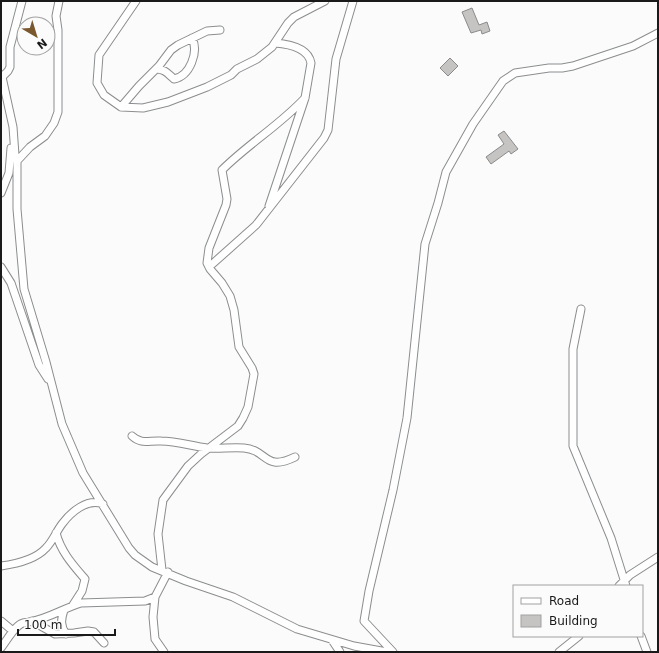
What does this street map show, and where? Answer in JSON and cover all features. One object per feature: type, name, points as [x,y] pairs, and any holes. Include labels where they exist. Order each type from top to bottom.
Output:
[{"type":"street","points":[[1,193],[9,173],[13,138],[13,127],[2,76],[10,67],[10,47],[22,1]]},
{"type":"street","points":[[17,161],[30,147],[45,136],[54,123],[58,112],[58,30],[56,16],[59,1]]},
{"type":"street","points":[[136,1],[99,55],[96,83],[104,95],[121,107],[143,108],[168,102],[207,87],[257,58],[275,43],[288,23],[294,17],[324,1]]},
{"type":"street","points":[[209,268],[243,237],[268,211],[324,138],[328,130],[338,46],[353,1]]},
{"type":"street","points":[[121,107],[156,69],[171,50],[207,31],[220,30]]},
{"type":"street","points":[[393,652],[364,621],[369,591],[407,418],[425,244],[446,172],[473,124],[503,81],[515,73],[573,66],[633,46],[658,32]]},
{"type":"street","points":[[156,69],[161,69],[168,72],[174,79],[185,74],[194,54],[195,43],[192,38]]},
{"type":"street","points":[[268,211],[305,98],[310,71],[310,58],[295,46],[275,43]]},
{"type":"street","points":[[164,652],[156,639],[153,616],[155,598],[165,571],[158,534],[163,500],[188,466],[238,426],[248,407],[254,374],[239,347],[234,310],[230,296],[222,283],[209,268],[207,263],[209,248],[227,199],[222,170],[234,158],[270,130],[305,98]]},
{"type":"street","points":[[13,138],[17,161],[17,209],[24,289],[67,438],[83,473],[129,548],[135,555],[152,567],[165,571],[186,581],[233,597],[296,629],[354,646],[387,652]]},
{"type":"street","points":[[1,268],[11,283],[39,365],[51,383]]},
{"type":"street","points":[[581,309],[573,349],[573,446],[611,538],[623,584]]},
{"type":"street","points":[[132,436],[137,440],[146,442],[162,441],[209,448],[246,448],[253,450],[268,461],[275,463],[295,457]]},
{"type":"street","points":[[1,566],[12,565],[33,557],[46,548],[63,523],[84,505],[93,502],[103,504]]},
{"type":"street","points":[[56,533],[59,544],[66,556],[86,579],[82,591],[73,605]]},
{"type":"street","points":[[623,584],[634,572],[658,557]]},
{"type":"street","points":[[1,648],[13,631],[22,623],[64,610],[73,605],[82,603],[145,601],[155,598]]},
{"type":"street","points":[[64,610],[61,621],[66,634]]},
{"type":"street","points":[[1,621],[13,631]]},
{"type":"street","points":[[32,621],[55,634],[88,631],[94,632],[104,643]]},
{"type":"street","points":[[559,652],[578,637]]},
{"type":"street","points":[[642,637],[647,652]]},
{"type":"street","points":[[332,640],[340,652]]},
{"type":"building","points":[[472,8],[479,25],[487,22],[490,31],[482,34],[481,30],[471,33],[462,12]]},
{"type":"building","points":[[450,58],[458,66],[448,76],[440,68]]},
{"type":"building","points":[[504,131],[518,149],[511,154],[509,151],[491,164],[486,157],[504,144],[498,135]]}]
